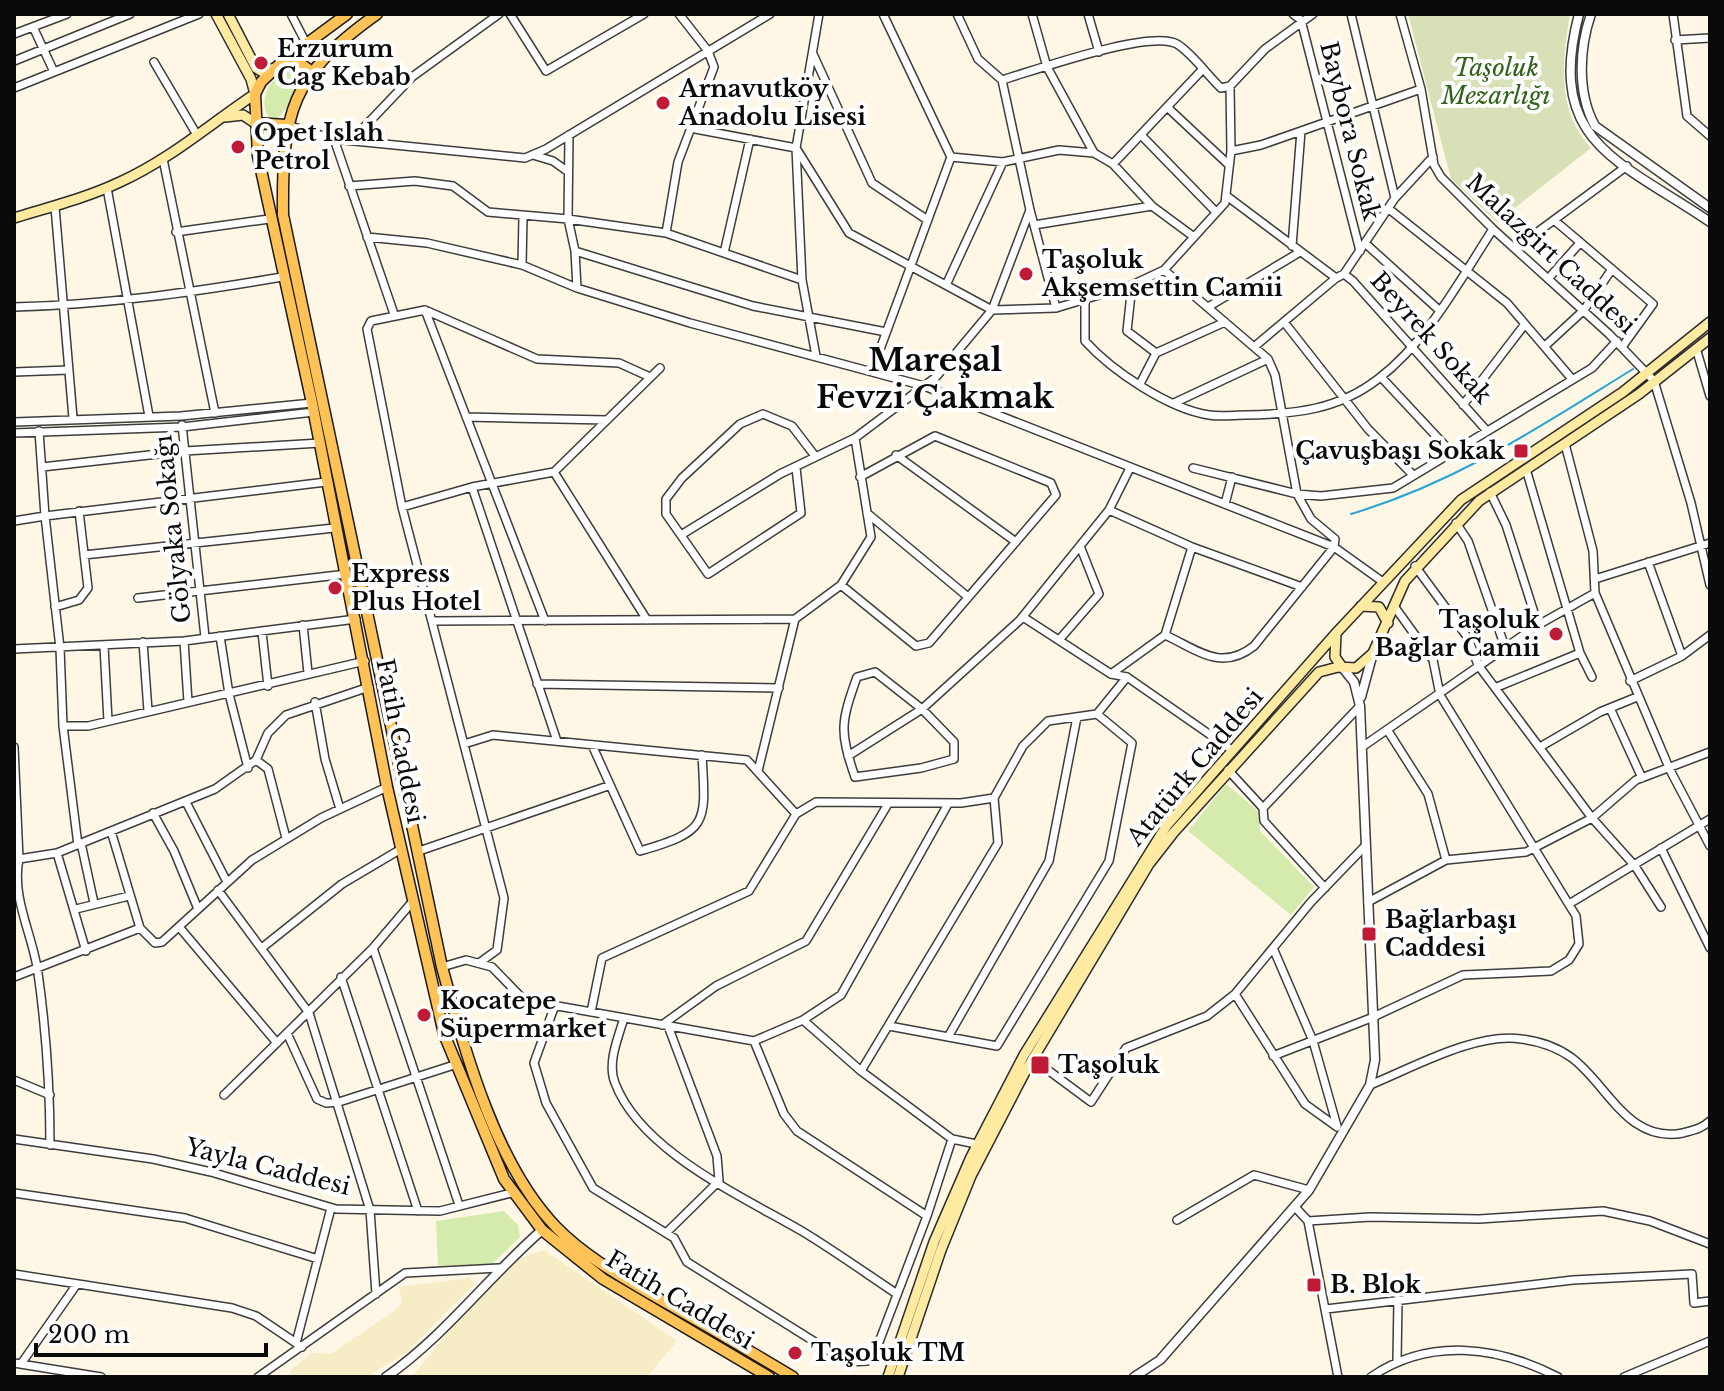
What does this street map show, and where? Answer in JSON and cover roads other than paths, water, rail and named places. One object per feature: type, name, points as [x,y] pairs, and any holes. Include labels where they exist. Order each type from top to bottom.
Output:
[{"type":"main road","points":[[216,14],[251,79],[255,94]]},
{"type":"main road","points":[[228,14],[256,68],[264,73],[292,62],[311,71]]},
{"type":"main road","points":[[14,218],[107,188],[163,159],[255,94],[274,68],[347,14]]},
{"type":"main road","name":"Fatih Caddesi","points":[[377,14],[340,40],[311,71],[297,96],[286,125],[283,215],[442,967],[490,1114],[526,1189],[541,1211],[566,1236],[601,1262],[793,1377]]},
{"type":"main road","name":"Fatih Caddesi","points":[[255,94],[255,123],[269,219],[313,407],[334,528],[365,661],[387,787],[433,996],[454,1065],[511,1193],[542,1230],[603,1279],[769,1377]]},
{"type":"main road","points":[[218,119],[243,115],[255,123],[286,125]]},
{"type":"main road","name":"Atatürk Caddesi","points":[[898,1377],[941,1250],[982,1145],[1149,864],[1228,770],[1319,672],[1342,667],[1356,668],[1373,653],[1415,566],[1456,523],[1490,492],[1565,444],[1652,377],[1710,322]]},
{"type":"main road","name":"Atatürk Caddesi","points":[[888,1377],[934,1242],[1024,1055],[1150,849],[1232,750],[1336,633],[1461,500],[1710,338]]},
{"type":"main road","points":[[1361,606],[1379,607],[1388,623]]},
{"type":"main road","points":[[1336,633],[1335,657],[1342,667]]},
{"type":"street","points":[[14,34],[67,14]]},
{"type":"street","points":[[14,61],[130,14]]},
{"type":"street","points":[[14,88],[199,14]]},
{"type":"street","points":[[291,14],[307,45]]},
{"type":"street","points":[[352,140],[412,77],[499,14]]},
{"type":"street","points":[[510,14],[546,71],[644,14]]},
{"type":"street","points":[[666,233],[678,162],[714,67],[708,51],[679,14]]},
{"type":"street","points":[[286,125],[334,139],[519,159],[533,155],[569,135],[770,14]]},
{"type":"street","points":[[816,356],[812,318],[802,280],[796,148],[819,14]]},
{"type":"street","points":[[872,371],[951,157],[883,14]]},
{"type":"street","points":[[957,14],[978,59],[1002,80],[1030,210],[1056,308]]},
{"type":"street","points":[[1032,14],[1047,67],[1094,153]]},
{"type":"street","points":[[1088,14],[1099,52]]},
{"type":"street","points":[[1293,14],[1301,20]]},
{"type":"street","points":[[1002,80],[1161,38],[1179,45],[1221,88],[1230,86],[1265,49],[1313,14]]},
{"type":"street","points":[[1351,14],[1395,198]]},
{"type":"street","name":"Malazgirt Caddesi","points":[[1400,14],[1421,89],[1433,157],[1441,177],[1652,377]]},
{"type":"street","points":[[1579,14],[1571,44],[1571,88],[1575,105],[1591,139],[1710,222]]},
{"type":"street","points":[[1591,14],[1583,47],[1583,70],[1587,110],[1595,126],[1710,208]]},
{"type":"street","points":[[1673,14],[1687,116],[1710,136]]},
{"type":"street","name":"Baybora Sokak","points":[[1301,20],[1363,247]]},
{"type":"street","points":[[34,29],[54,72]]},
{"type":"street","points":[[1675,40],[1710,38]]},
{"type":"street","points":[[813,52],[872,183],[926,219]]},
{"type":"street","points":[[154,62],[197,135]]},
{"type":"street","points":[[1113,164],[1202,70]]},
{"type":"street","points":[[690,128],[796,148],[849,233],[947,283],[992,310],[1056,308],[1132,285],[1164,270],[1228,197],[1230,86]]},
{"type":"street","points":[[1231,151],[1329,122],[1421,89]]},
{"type":"street","points":[[1167,107],[1229,165]]},
{"type":"street","points":[[1292,246],[1301,131]]},
{"type":"street","points":[[569,135],[568,219],[575,251],[577,288]]},
{"type":"street","points":[[1141,135],[1216,212]]},
{"type":"street","points":[[334,139],[394,314]]},
{"type":"street","points":[[724,253],[750,139]]},
{"type":"street","points":[[951,157],[1003,162],[1059,150],[1094,153],[1113,164],[1152,206],[1194,237]]},
{"type":"street","points":[[533,155],[553,161],[567,171]]},
{"type":"street","points":[[1254,347],[1340,276],[1395,198],[1433,157]]},
{"type":"street","points":[[163,159],[215,413]]},
{"type":"street","points":[[947,283],[1003,162]]},
{"type":"street","points":[[1516,248],[1627,166]]},
{"type":"street","points":[[349,186],[415,181],[453,186],[488,212],[568,219],[666,233],[802,280]]},
{"type":"street","points":[[107,188],[149,416]]},
{"type":"street","name":"Beyrek Sokak","points":[[1228,197],[1300,252],[1340,276],[1487,431]]},
{"type":"street","points":[[1034,225],[1152,206]]},
{"type":"street","points":[[55,207],[73,418]]},
{"type":"street","points":[[1389,209],[1465,273],[1507,303],[1572,379]]},
{"type":"street","points":[[681,535],[780,474],[855,438],[924,386],[992,310],[1030,210]]},
{"type":"street","points":[[522,265],[523,217]]},
{"type":"street","points":[[176,232],[269,219]]},
{"type":"street","points":[[1193,468],[1297,494],[1321,496],[1393,488],[1592,368],[1619,344],[1653,304],[1554,220]]},
{"type":"street","points":[[1085,298],[1085,341],[1106,365],[1174,403],[1210,415],[1301,413],[1345,400],[1381,377],[1410,349],[1493,229]]},
{"type":"street","points":[[367,237],[427,243],[522,265],[577,288],[690,323],[924,386],[1334,547],[1383,582]]},
{"type":"street","points":[[1548,279],[1579,244]]},
{"type":"street","points":[[1363,247],[1439,310]]},
{"type":"street","points":[[575,251],[753,306],[886,332]]},
{"type":"street","points":[[1208,307],[1300,252]]},
{"type":"street","points":[[1545,346],[1584,310],[1612,269]]},
{"type":"street","points":[[1164,270],[1268,359],[1275,375],[1297,494],[1311,519],[1335,539],[1334,547],[1254,646],[1242,656],[1221,661],[1165,635]]},
{"type":"street","points":[[14,307],[64,306],[191,292],[282,277]]},
{"type":"street","points":[[1132,285],[1127,331],[1156,353]]},
{"type":"street","points":[[425,310],[545,621]]},
{"type":"street","points":[[479,963],[497,950],[504,898],[435,621],[402,507],[366,335],[371,321],[425,310],[537,359],[619,363],[650,377]]},
{"type":"street","points":[[1140,384],[1156,353],[1225,322]]},
{"type":"street","points":[[1284,322],[1368,429],[1413,475]]},
{"type":"street","points":[[1463,405],[1525,324]]},
{"type":"street","points":[[1696,348],[1710,396]]},
{"type":"street","points":[[1174,403],[1268,359]]},
{"type":"street","points":[[402,507],[472,487],[554,472],[660,368]]},
{"type":"street","points":[[14,372],[69,370]]},
{"type":"street","points":[[1381,377],[1451,452]]},
{"type":"street","points":[[1652,377],[1706,544],[1710,585]]},
{"type":"street","points":[[14,422],[313,407]]},
{"type":"street","points":[[14,433],[182,427],[313,407]]},
{"type":"street","points":[[796,468],[801,513],[708,574],[666,514],[666,499],[682,478],[740,424],[763,414],[779,418],[792,426],[815,456]]},
{"type":"street","name":"Gölyaka Sokağı","points":[[181,416],[205,637]]},
{"type":"street","points":[[466,417],[607,420]]},
{"type":"street","points":[[39,431],[60,648],[63,726],[80,844],[94,903]]},
{"type":"street","points":[[841,585],[916,646],[929,643],[1056,495],[1051,483],[935,436],[860,477]]},
{"type":"street","points":[[435,621],[795,619],[841,585],[871,537],[855,438]]},
{"type":"street","points":[[42,467],[185,451],[320,443]]},
{"type":"street","points":[[1565,444],[1593,551],[1595,593],[1670,770],[1710,846]]},
{"type":"street","points":[[896,455],[1016,542]]},
{"type":"street","points":[[848,756],[922,709],[1023,617],[1109,510],[1130,468]]},
{"type":"street","points":[[1526,469],[1580,653],[1592,677]]},
{"type":"street","points":[[554,472],[647,620]]},
{"type":"street","points":[[1225,504],[1232,477]]},
{"type":"street","points":[[14,521],[326,482]]},
{"type":"street","points":[[472,487],[557,741]]},
{"type":"street","points":[[1490,492],[1506,525],[1538,625]]},
{"type":"street","points":[[1109,510],[1192,547],[1302,587]]},
{"type":"street","points":[[55,607],[75,603],[85,594],[88,585],[79,511]]},
{"type":"street","points":[[867,513],[968,597]]},
{"type":"street","points":[[1456,523],[1468,541],[1506,650]]},
{"type":"street","points":[[84,555],[334,528]]},
{"type":"street","points":[[1595,579],[1706,544]]},
{"type":"street","points":[[1059,640],[1099,594],[1080,546]]},
{"type":"street","points":[[1111,674],[1165,635],[1192,547]]},
{"type":"street","points":[[1648,562],[1682,656]]},
{"type":"street","points":[[1415,566],[1468,638],[1478,665],[1592,818],[1635,866],[1661,907]]},
{"type":"street","points":[[138,598],[347,574]]},
{"type":"street","points":[[1362,747],[1538,625],[1595,593]]},
{"type":"street","points":[[1273,1056],[1371,1018],[1463,975],[1551,971],[1569,960],[1579,944],[1576,916],[1537,847],[1440,695],[1433,660],[1394,606]]},
{"type":"street","points":[[1023,617],[1111,674],[1127,677],[1232,750]]},
{"type":"street","points":[[14,649],[184,641],[356,619]]},
{"type":"street","points":[[758,771],[795,619]]},
{"type":"street","points":[[303,625],[308,673]]},
{"type":"street","points":[[262,632],[268,686]]},
{"type":"street","points":[[1630,681],[1682,656],[1710,635]]},
{"type":"street","points":[[220,636],[229,694],[248,768]]},
{"type":"street","points":[[184,641],[188,702]]},
{"type":"street","points":[[143,642],[148,711]]},
{"type":"street","points":[[104,646],[108,721]]},
{"type":"street","points":[[1263,808],[1360,706],[1373,653]]},
{"type":"street","points":[[1497,687],[1580,653]]},
{"type":"street","points":[[63,726],[108,721],[365,661]]},
{"type":"street","points":[[1134,1377],[1160,1360],[1309,1190],[1340,1129],[1370,1085],[1375,1060],[1360,706],[1354,682],[1342,667]]},
{"type":"street","points":[[875,672],[922,709],[954,742],[954,759],[921,768],[855,777],[848,756],[842,734],[845,710],[857,677],[875,672]]},
{"type":"street","points":[[861,1071],[998,843],[994,798],[1023,746],[1048,721],[1097,714],[1127,677]]},
{"type":"street","points":[[537,684],[779,688]]},
{"type":"street","points":[[19,859],[57,853],[215,789],[256,760],[276,723],[292,711],[369,687]]},
{"type":"street","points":[[1540,747],[1610,708],[1637,697]]},
{"type":"street","points":[[315,702],[325,759],[340,809]]},
{"type":"street","points":[[1610,708],[1642,778]]},
{"type":"street","points":[[889,1026],[997,1046],[1109,861],[1132,743],[1097,714]]},
{"type":"street","points":[[948,1037],[1049,861],[1077,717]]},
{"type":"street","points":[[1388,731],[1428,794],[1446,860]]},
{"type":"street","points":[[464,744],[493,735],[747,760],[796,814]]},
{"type":"street","points":[[592,745],[640,851],[680,839],[697,827],[703,814],[702,755]]},
{"type":"street","points":[[14,747],[19,859],[16,875],[19,899],[38,970],[50,1095],[50,1145]]},
{"type":"street","points":[[1368,902],[1446,860],[1526,852],[1592,818],[1642,778],[1670,770],[1710,752]]},
{"type":"street","points":[[256,760],[268,769],[286,838]]},
{"type":"street","points":[[1228,770],[1263,808],[1264,821],[1325,888]]},
{"type":"street","points":[[419,851],[608,786]]},
{"type":"street","points":[[111,831],[140,928],[155,943],[180,928],[227,882],[286,838],[387,787]]},
{"type":"street","points":[[591,1012],[602,958],[749,891],[796,814],[816,802],[948,804],[994,798]]},
{"type":"street","points":[[186,802],[227,882]]},
{"type":"street","points":[[665,1025],[716,986],[806,941],[888,804]]},
{"type":"street","points":[[442,967],[466,960],[492,967],[524,1000],[754,1041],[803,1020],[841,995],[948,804]]},
{"type":"street","points":[[153,813],[174,851],[198,909]]},
{"type":"street","points":[[1569,904],[1710,819]]},
{"type":"street","points":[[1033,1059],[1091,1102],[1126,1048],[1207,1016],[1235,994],[1366,845]]},
{"type":"street","points":[[1661,848],[1710,948]]},
{"type":"street","points":[[263,947],[342,884],[401,849]]},
{"type":"street","points":[[57,853],[86,951]]},
{"type":"street","points":[[218,890],[309,1013],[370,1210],[376,1294]]},
{"type":"street","points":[[76,909],[129,896]]},
{"type":"street","points":[[224,1095],[373,948],[413,901]]},
{"type":"street","points":[[14,977],[140,928]]},
{"type":"street","points":[[180,928],[277,1043]]},
{"type":"street","points":[[373,948],[459,1205]]},
{"type":"street","points":[[1273,948],[1313,1041],[1340,1129]]},
{"type":"street","points":[[341,977],[418,1211]]},
{"type":"street","points":[[1235,994],[1305,1104],[1340,1129]]},
{"type":"street","points":[[555,1005],[534,1063],[546,1103],[593,1188],[674,1238],[687,1262],[847,1362],[867,1361],[876,1350],[927,1216],[952,1139]]},
{"type":"street","points":[[624,1018],[614,1049],[613,1080],[627,1108],[645,1130],[897,1294]]},
{"type":"street","points":[[803,1020],[861,1071],[952,1139],[982,1145]]},
{"type":"street","points":[[665,1025],[717,1156],[719,1181]]},
{"type":"street","points":[[287,1033],[317,1099],[326,1103],[339,1102],[454,1065]]},
{"type":"street","points":[[1370,1085],[1492,1038],[1519,1038],[1551,1046],[1573,1059],[1625,1116],[1646,1130],[1671,1135],[1702,1129],[1710,1121]]},
{"type":"street","points":[[754,1041],[784,1114],[797,1131],[927,1216]]},
{"type":"street","points":[[14,1080],[50,1095]]},
{"type":"street","name":"Yayla Caddesi","points":[[14,1139],[197,1169],[331,1208],[440,1211],[511,1193]]},
{"type":"street","points":[[1177,1220],[1254,1175],[1309,1190]]},
{"type":"street","points":[[666,1233],[719,1181]]},
{"type":"street","points":[[14,1193],[185,1218],[318,1259]]},
{"type":"street","points":[[1295,1207],[1308,1221],[1338,1377]]},
{"type":"street","points":[[299,1345],[331,1208]]},
{"type":"street","points":[[1308,1221],[1370,1217],[1479,1219],[1603,1211],[1650,1221],[1710,1244]]},
{"type":"street","points":[[386,1377],[422,1353],[499,1268],[542,1230]]},
{"type":"street","points":[[258,1377],[299,1345],[405,1273],[499,1268]]},
{"type":"street","points":[[1326,1309],[1666,1273],[1692,1274],[1694,1303],[1710,1301]]},
{"type":"street","points":[[14,1274],[232,1308],[256,1316],[299,1345]]},
{"type":"street","points":[[77,1284],[18,1363],[101,1377]]},
{"type":"street","points":[[1397,1361],[1398,1300]]},
{"type":"street","points":[[1624,1377],[1710,1341]]},
{"type":"street","points":[[1371,1377],[1397,1361],[1436,1352],[1478,1349],[1513,1357],[1558,1377]]},
{"type":"waterway","points":[[1351,514],[1390,501],[1462,469],[1531,432],[1633,369]]},
{"type":"place","name":"Erzurum Cag Kebab","points":[[261,63]]},
{"type":"place","name":"Arnavutköy Anadolu Lisesi","points":[[663,103]]},
{"type":"place","name":"Opet Islah Petrol","points":[[238,147]]},
{"type":"place","name":"Taşoluk Akşemsettin Camii","points":[[1026,274]]},
{"type":"place","name":"Çavuşbaşı Sokak","points":[[1521,451]]},
{"type":"place","name":"Express Plus Hotel","points":[[335,588]]},
{"type":"place","name":"Taşoluk Bağlar Camii","points":[[1556,634]]},
{"type":"place","name":"Bağlarbaşı Caddesi","points":[[1369,934]]},
{"type":"place","name":"Kocatepe Süpermarket","points":[[424,1015]]},
{"type":"place","name":"Taşoluk","points":[[1040,1065]]},
{"type":"place","name":"B. Blok","points":[[1314,1285]]},
{"type":"place","name":"Taşoluk TM","points":[[795,1353]]},
{"type":"district","name":"Mareşal Fevzi Çakmak","points":[[935,378]]},
{"type":"park label","name":"Taşoluk Mezarlığı","points":[[1496,82]]}]
